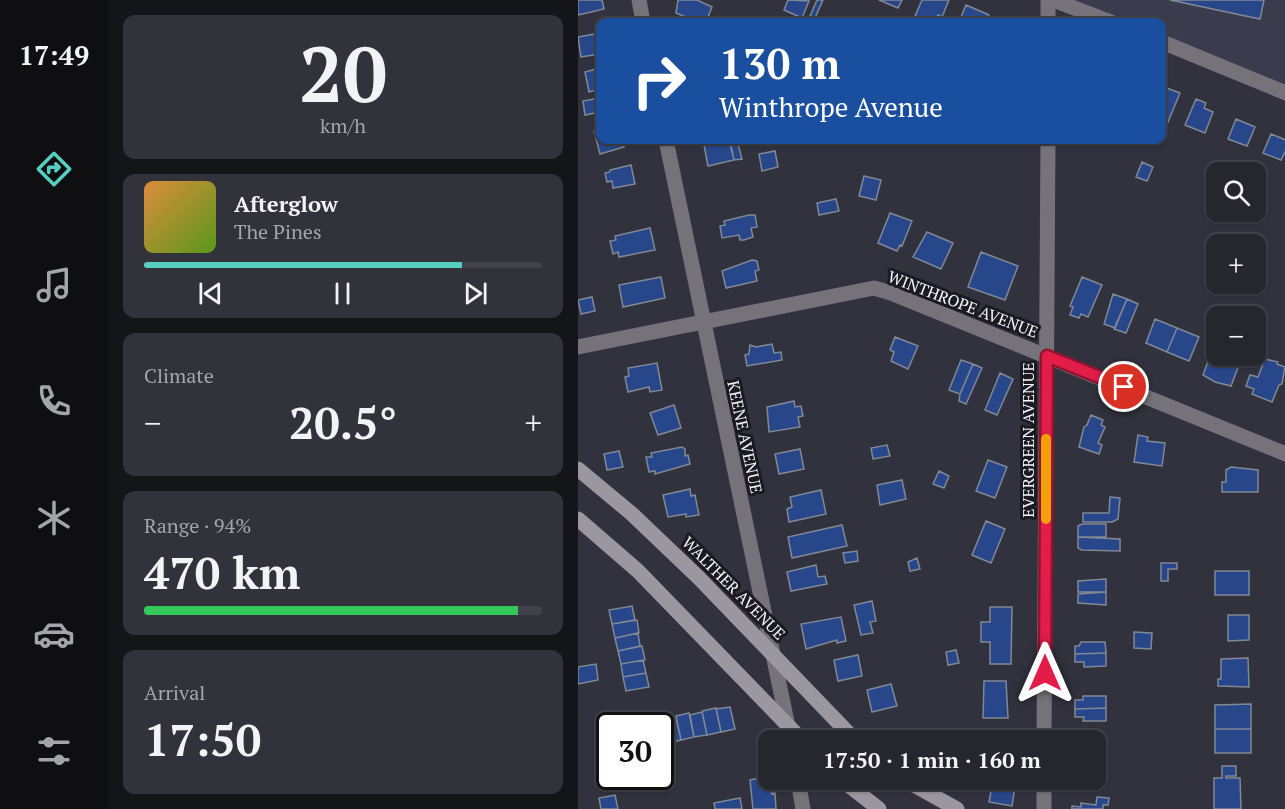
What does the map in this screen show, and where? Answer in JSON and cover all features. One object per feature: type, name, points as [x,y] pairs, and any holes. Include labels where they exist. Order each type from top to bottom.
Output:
[{"type":"main road","name":"WALTHER AVENUE","points":[[578,469],[632,513],[771,651],[846,730]]},
{"type":"main road","points":[[578,519],[638,571],[786,730]]},
{"type":"main road","points":[[855,790],[879,809]]},
{"type":"main road","points":[[923,790],[957,809]]},
{"type":"street","points":[[639,0],[642,18]]},
{"type":"street","points":[[1048,0],[1048,18]]},
{"type":"street","points":[[1053,0],[1100,18]]},
{"type":"street","points":[[1166,44],[1286,93]]},
{"type":"street","name":"KEENE AVENUE","points":[[667,144],[702,324],[789,730]]},
{"type":"street","name":"EVERGREEN AVENUE","points":[[1044,730],[1048,144]]},
{"type":"street","name":"WINTHROPE AVENUE","points":[[578,348],[874,288],[1286,454]]},
{"type":"street","points":[[800,790],[803,809]]},
{"type":"street","points":[[1044,790],[1044,809]]},
{"type":"shaded area","points":[[1053,0],[1285,0],[1285,93],[1166,46],[1166,18],[1099,18]]},
{"type":"building","points":[[578,0],[602,0],[604,9],[578,15]]},
{"type":"building","points":[[678,0],[697,0],[712,7],[708,18],[688,18],[676,13]]},
{"type":"building","points":[[788,0],[809,1],[802,18],[784,10]]},
{"type":"building","points":[[817,0],[823,0],[815,18],[810,16]]},
{"type":"building","points":[[879,0],[902,0],[898,8]]},
{"type":"building","points":[[922,0],[949,0],[942,17],[938,15],[936,18],[915,16]]},
{"type":"building","points":[[1170,0],[1264,0],[1260,19]]},
{"type":"building","points":[[966,5],[989,15],[988,18],[961,18]]},
{"type":"building","points":[[596,34],[596,55],[581,57],[578,37]]},
{"type":"building","points":[[596,69],[596,90],[589,92],[585,72]]},
{"type":"building","points":[[1166,88],[1180,93],[1168,122],[1166,121]]},
{"type":"building","points":[[596,99],[596,113],[585,115],[583,101]]},
{"type":"building","points":[[1196,99],[1206,103],[1204,108],[1213,112],[1205,133],[1185,125]]},
{"type":"building","points":[[1236,119],[1255,127],[1247,146],[1228,139]]},
{"type":"building","points":[[1271,134],[1286,140],[1286,150],[1281,160],[1263,153]]},
{"type":"building","points":[[597,144],[623,144],[624,147],[600,154]]},
{"type":"building","points":[[730,144],[734,160],[708,166],[704,145]]},
{"type":"building","points":[[731,144],[738,144],[742,159],[734,160]]},
{"type":"building","points":[[775,151],[778,167],[762,171],[759,154]]},
{"type":"building","points":[[1142,162],[1153,167],[1147,181],[1136,177]]},
{"type":"building","points":[[631,165],[635,184],[613,188],[612,181],[607,182],[605,173]]},
{"type":"building","points":[[864,176],[881,180],[876,200],[859,196]]},
{"type":"building","points":[[836,199],[839,211],[819,215],[817,203]]},
{"type":"building","points":[[890,213],[912,221],[902,246],[900,245],[897,251],[878,243]]},
{"type":"building","points":[[755,215],[757,227],[751,228],[753,237],[744,240],[740,240],[739,235],[722,238],[720,226],[725,225],[724,221]]},
{"type":"building","points":[[650,228],[655,250],[619,257],[618,252],[613,254],[610,241],[616,240],[615,236]]},
{"type":"building","points":[[927,232],[953,243],[941,269],[913,257]]},
{"type":"building","points":[[981,252],[1018,266],[1005,300],[968,287]]},
{"type":"building","points":[[752,260],[757,261],[759,270],[755,271],[757,281],[726,288],[722,271]]},
{"type":"building","points":[[661,277],[665,298],[623,307],[619,285]]},
{"type":"building","points":[[1082,277],[1102,285],[1088,317],[1081,314],[1079,318],[1070,315],[1073,307],[1070,306]]},
{"type":"building","points":[[1113,294],[1127,299],[1115,328],[1104,324]]},
{"type":"building","points":[[592,297],[595,311],[581,314],[578,300]]},
{"type":"building","points":[[1127,299],[1138,304],[1126,333],[1114,329]]},
{"type":"building","points":[[1155,319],[1177,328],[1167,352],[1146,343]]},
{"type":"building","points":[[1177,328],[1199,337],[1189,361],[1167,352]]},
{"type":"building","points":[[895,337],[918,346],[908,369],[891,361],[894,352],[890,350]]},
{"type":"building","points":[[772,344],[774,353],[781,352],[782,360],[747,366],[745,355],[749,354],[750,345],[756,347]]},
{"type":"building","points":[[1266,359],[1278,362],[1277,364],[1285,367],[1282,384],[1279,385],[1272,402],[1252,394],[1254,389],[1246,386],[1250,375],[1258,377],[1262,366],[1266,366]]},
{"type":"building","points":[[961,360],[973,364],[960,394],[949,390]]},
{"type":"building","points":[[657,363],[662,390],[650,392],[649,387],[628,392],[625,377],[629,376],[628,368]]},
{"type":"building","points":[[973,364],[982,368],[966,404],[959,401],[960,394]]},
{"type":"building","points":[[1206,366],[1239,366],[1231,386],[1215,382],[1203,375]]},
{"type":"building","points":[[1000,373],[1013,379],[997,415],[985,410]]},
{"type":"building","points":[[794,401],[795,407],[801,406],[803,416],[798,417],[800,427],[769,432],[767,407]]},
{"type":"building","points":[[674,405],[681,428],[658,435],[650,413]]},
{"type":"building","points":[[1091,415],[1103,420],[1101,425],[1105,427],[1098,443],[1102,445],[1099,454],[1079,447],[1084,427]]},
{"type":"building","points":[[1138,435],[1148,437],[1147,441],[1165,443],[1162,466],[1134,462]]},
{"type":"building","points":[[887,445],[890,456],[873,459],[871,448]]},
{"type":"building","points":[[682,447],[685,449],[685,456],[688,455],[690,464],[655,474],[655,471],[649,472],[646,457],[652,457],[651,453]]},
{"type":"building","points":[[800,449],[804,469],[779,474],[775,454]]},
{"type":"building","points":[[619,451],[623,467],[607,470],[604,454]]},
{"type":"building","points":[[988,460],[1007,467],[995,498],[976,491]]},
{"type":"building","points":[[1231,467],[1258,470],[1258,492],[1222,492],[1222,482],[1226,482],[1226,470]]},
{"type":"building","points":[[939,471],[949,476],[944,488],[933,484]]},
{"type":"building","points":[[902,480],[906,499],[880,505],[877,485]]},
{"type":"building","points":[[690,489],[691,496],[695,495],[699,515],[686,517],[686,514],[668,517],[663,495]]},
{"type":"building","points":[[821,490],[826,514],[789,522],[787,509],[792,507],[790,497]]},
{"type":"building","points":[[1110,497],[1120,498],[1118,519],[1112,522],[1083,522],[1083,513],[1109,513]]},
{"type":"building","points":[[986,521],[1005,529],[991,563],[972,555]]},
{"type":"building","points":[[1106,524],[1106,537],[1078,537],[1078,526]]},
{"type":"building","points":[[842,525],[847,546],[792,558],[788,537]]},
{"type":"building","points":[[1078,537],[1120,539],[1120,551],[1082,550],[1078,548]]},
{"type":"building","points":[[857,551],[858,561],[845,563],[843,553]]},
{"type":"building","points":[[917,558],[920,569],[910,571],[908,562]]},
{"type":"building","points":[[1161,563],[1177,563],[1177,569],[1168,569],[1168,581],[1161,581]]},
{"type":"building","points":[[816,565],[818,577],[825,576],[827,584],[791,591],[787,572]]},
{"type":"building","points":[[1215,571],[1249,571],[1249,595],[1215,595]]},
{"type":"building","points":[[1106,579],[1106,592],[1078,592],[1078,581]]},
{"type":"building","points":[[1106,592],[1106,605],[1078,603],[1078,594]]},
{"type":"building","points":[[872,601],[876,621],[870,622],[873,633],[861,635],[854,605]]},
{"type":"building","points":[[632,606],[635,620],[612,624],[609,610]]},
{"type":"building","points":[[990,607],[1012,607],[1011,664],[990,664],[990,642],[981,642],[981,622],[990,622]]},
{"type":"building","points":[[1228,615],[1249,615],[1249,640],[1228,641]]},
{"type":"building","points":[[841,617],[846,641],[837,643],[837,640],[806,649],[801,624]]},
{"type":"building","points":[[637,620],[639,633],[615,638],[612,624]]},
{"type":"building","points":[[1134,632],[1152,633],[1151,649],[1134,648]]},
{"type":"building","points":[[638,633],[640,646],[618,651],[615,638]]},
{"type":"building","points":[[1081,642],[1105,642],[1106,653],[1075,654],[1075,646],[1079,646]]},
{"type":"building","points":[[642,646],[645,660],[621,664],[618,651]]},
{"type":"building","points":[[956,650],[959,663],[948,665],[946,652]]},
{"type":"building","points":[[1106,653],[1106,666],[1084,667],[1084,662],[1075,662],[1075,654]]},
{"type":"building","points":[[858,655],[862,676],[838,681],[834,660]]},
{"type":"building","points":[[1248,658],[1249,687],[1218,686],[1218,679],[1221,679],[1221,659]]},
{"type":"building","points":[[643,660],[646,673],[623,677],[621,664]]},
{"type":"building","points":[[596,664],[598,680],[578,684],[578,667]]},
{"type":"building","points":[[646,673],[649,687],[626,691],[623,677]]},
{"type":"building","points":[[984,681],[1006,681],[1008,718],[983,718]]},
{"type":"building","points":[[891,684],[897,706],[872,712],[867,690]]},
{"type":"building","points":[[1083,696],[1106,696],[1106,708],[1075,709],[1075,700],[1083,700]]},
{"type":"building","points":[[1251,704],[1251,729],[1215,729],[1215,705]]},
{"type":"building","points":[[730,707],[735,729],[721,732],[716,709]]},
{"type":"building","points":[[716,708],[721,732],[707,735],[702,711]]},
{"type":"building","points":[[1106,708],[1106,721],[1083,721],[1084,717],[1075,717],[1075,709]]},
{"type":"building","points":[[702,712],[707,735],[694,737],[690,715]]},
{"type":"building","points":[[689,713],[694,737],[681,740],[676,716]]},
{"type":"building","points":[[674,718],[676,718],[681,740],[674,742]]},
{"type":"building","points":[[1215,729],[1251,729],[1251,753],[1215,753]]},
{"type":"building","points":[[1222,766],[1236,766],[1236,776],[1226,776],[1226,778],[1240,778],[1241,809],[1214,809],[1214,778],[1222,778]]},
{"type":"building","points":[[758,778],[758,790],[771,790],[772,794],[775,793],[776,809],[753,809],[750,780]]},
{"type":"building","points":[[991,790],[1014,790],[1012,806],[989,802]]},
{"type":"building","points":[[615,795],[618,809],[601,809],[599,798]]},
{"type":"building","points":[[1097,797],[1109,798],[1108,805],[1103,805],[1103,809],[1072,809],[1072,806],[1081,807],[1081,803],[1096,805]]},
{"type":"building","points":[[740,798],[742,809],[715,809],[714,803]]},
{"type":"slow traffic","points":[[1046,439],[1046,519]]},
{"type":"route","points":[[1045,673],[1047,356],[1124,387]]}]
